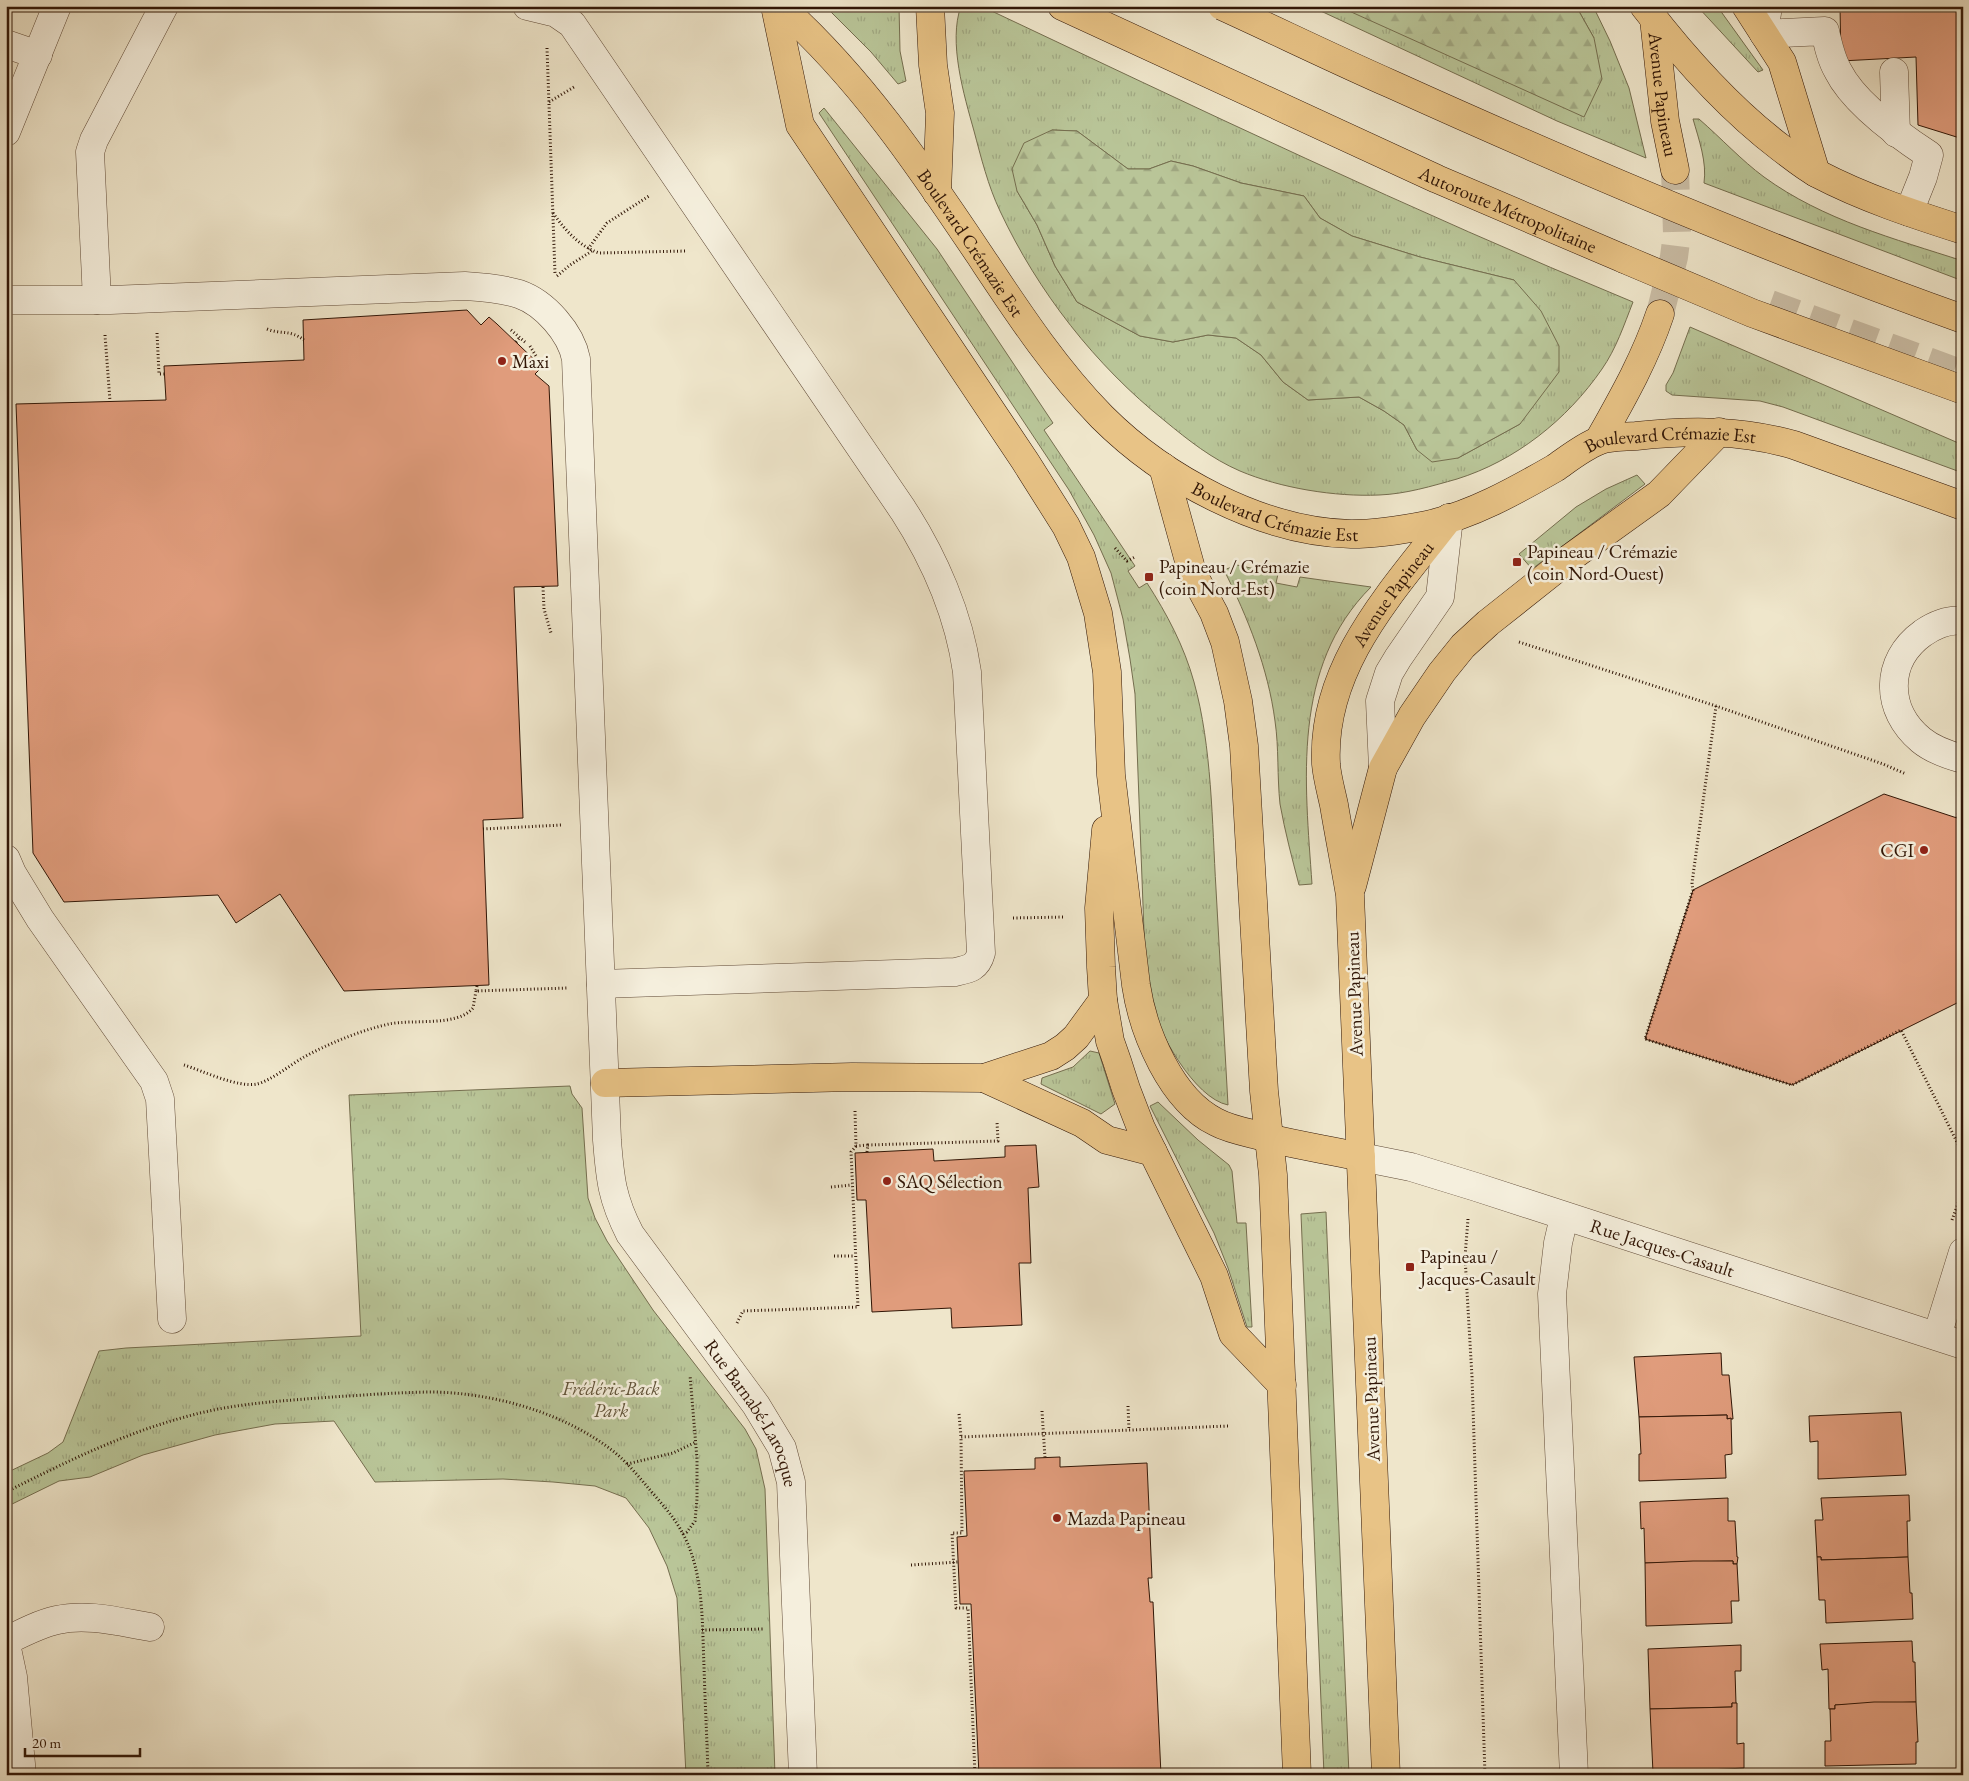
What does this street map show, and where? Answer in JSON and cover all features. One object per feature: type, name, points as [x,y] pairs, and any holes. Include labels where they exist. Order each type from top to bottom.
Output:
[{"type":"main road","points":[[775,6],[800,125],[1025,460],[1075,544],[1098,613],[1103,643],[1109,709],[1111,775],[1136,985],[1142,1018],[1152,1046],[1166,1071],[1183,1093],[1202,1113],[1223,1125],[1269,1138],[1361,1157]]},
{"type":"main road","name":"Boulevard Crémazie Est","points":[[780,6],[816,39],[851,78],[937,193],[1030,329],[1102,417],[1163,467],[1196,488],[1229,504],[1264,517],[1327,532],[1351,534],[1397,530],[1448,518],[1506,495],[1599,440],[1656,434],[1719,432],[1770,438],[1794,445],[1963,506]]},
{"type":"main road","points":[[930,6],[933,65],[940,113],[937,193]]},
{"type":"main road","name":"Autoroute Métropolitaine","points":[[1062,6],[1343,137],[1521,216],[1752,313],[1963,390]]},
{"type":"main road","points":[[1222,6],[1391,84],[1696,216],[1779,250],[1963,319]]},
{"type":"main road","points":[[1746,6],[1782,62],[1816,173]]},
{"type":"main road","points":[[1649,13],[1681,52],[1728,103],[1772,141],[1816,173],[1848,189],[1963,230]]},
{"type":"main road","name":"Avenue Papineau","points":[[1649,13],[1664,121],[1675,170]]},
{"type":"main road","points":[[1599,440],[1638,370],[1652,340],[1660,314]]},
{"type":"main road","points":[[1350,894],[1383,768],[1426,695],[1442,672],[1463,646],[1488,623],[1570,558],[1659,494],[1719,432]]},
{"type":"main road","points":[[1163,467],[1192,572],[1214,613],[1225,642],[1238,701],[1244,746],[1264,1091],[1273,1175],[1296,1775]]},
{"type":"main road","name":"Avenue Papineau","points":[[1386,1775],[1350,894],[1326,765],[1327,739],[1334,693],[1365,628],[1448,518]]},
{"type":"main road","points":[[1111,775],[1099,908],[1103,1000],[1110,1041],[1126,1089],[1153,1152],[1214,1276],[1233,1334],[1282,1385]]},
{"type":"main road","points":[[605,1083],[852,1077],[984,1078],[1052,1056],[1065,1048],[1076,1037],[1103,1000]]},
{"type":"main road","points":[[984,1078],[1082,1123],[1107,1140],[1153,1152]]},
{"type":"street","points":[[6,132],[57,6]]},
{"type":"street","points":[[97,300],[90,152],[94,140],[164,6]]},
{"type":"street","points":[[526,6],[556,13],[572,24],[904,510],[925,547],[951,606],[964,650],[967,672],[981,953],[979,961],[974,968],[955,972],[601,984]]},
{"type":"street","points":[[1768,6],[1764,34],[1825,31],[1830,52],[1839,73],[1855,94],[1896,133],[1929,155],[1923,177],[1909,212]]},
{"type":"street","points":[[6,44],[38,55]]},
{"type":"street","points":[[1894,72],[1896,133]]},
{"type":"street","name":"Rue Barnabé-Larocque","points":[[6,300],[97,300],[471,286],[520,294],[539,306],[562,328],[574,350],[576,360],[609,1172],[613,1193],[630,1234],[756,1405],[782,1448],[788,1465],[791,1492],[803,1775]]},
{"type":"street","name":"Avenue Papineau","points":[[1383,768],[1380,701],[1394,666],[1414,633],[1440,597],[1448,518]]},
{"type":"street","points":[[1963,621],[1955,620],[1942,623],[1912,641],[1903,653],[1896,669],[1893,686],[1894,700],[1910,730],[1934,749],[1963,760]]},
{"type":"street","points":[[6,859],[12,873],[40,919],[154,1081],[160,1099],[172,1319]]},
{"type":"street","name":"Rue Jacques-Casault","points":[[1361,1157],[1411,1167],[1956,1341]]},
{"type":"street","points":[[1564,1217],[1558,1243],[1552,1294],[1574,1775]]},
{"type":"street","points":[[1956,1341],[1963,1252]]},
{"type":"street","points":[[22,1775],[13,1677],[6,1642],[38,1626],[58,1619],[92,1617],[150,1627]]},
{"type":"path","points":[[547,43],[555,279],[570,265],[592,251]]},
{"type":"path","points":[[549,102],[579,84]]},
{"type":"path","points":[[588,248],[607,223],[633,206]]},
{"type":"path","points":[[553,213],[561,225],[592,251],[599,253],[693,250]]},
{"type":"path","points":[[157,324],[159,374],[164,374]]},
{"type":"path","points":[[105,327],[110,402]]},
{"type":"path","points":[[516,342],[520,337],[529,344],[536,356],[536,361]]},
{"type":"path","points":[[1514,640],[1716,706],[1883,764],[1909,775]]},
{"type":"path","points":[[1716,706],[1692,883],[1693,890],[1645,1039],[1792,1085],[1901,1030],[1963,1154]]},
{"type":"path","points":[[1957,818],[1963,799]]},
{"type":"path","points":[[483,829],[565,825]]},
{"type":"path","points":[[1030,918],[1064,917]]},
{"type":"path","points":[[217,1076],[239,1084],[257,1084],[303,1058],[366,1030],[401,1022],[462,1017],[473,1008],[477,986]]},
{"type":"path","points":[[476,991],[571,988]]},
{"type":"path","points":[[854,1102],[856,1146]]},
{"type":"path","points":[[743,1311],[858,1307],[850,1152],[856,1146],[868,1145],[998,1141],[997,1114]]},
{"type":"path","points":[[867,1152],[868,1145]]},
{"type":"path","points":[[831,1187],[852,1185]]},
{"type":"path","points":[[1467,1224],[1465,1256],[1472,1377],[1485,1775]]},
{"type":"path","points":[[834,1256],[855,1256]]},
{"type":"path","points":[[683,1534],[695,1520],[697,1489],[696,1442],[690,1371]]},
{"type":"path","points":[[6,1492],[82,1455],[145,1430],[216,1409],[258,1402],[436,1392],[471,1395],[544,1414],[582,1431],[613,1451],[662,1505],[683,1534],[694,1563],[700,1593],[708,1775]]},
{"type":"path","points":[[1128,1406],[1129,1430]]},
{"type":"path","points":[[1042,1410],[1045,1458]]},
{"type":"path","points":[[959,1414],[962,1533],[952,1534],[956,1608],[968,1608],[975,1775]]},
{"type":"path","points":[[961,1438],[1228,1426]]},
{"type":"path","points":[[626,1464],[674,1453],[696,1442]]},
{"type":"path","points":[[911,1564],[958,1562]]},
{"type":"path","points":[[702,1630],[770,1628]]},
{"type":"green space","points":[[825,6],[899,6],[900,51],[906,81],[898,84],[871,52]]},
{"type":"green space","points":[[961,6],[981,6],[1468,232],[1633,302],[1619,337],[1602,369],[1588,388],[1556,421],[1519,450],[1478,471],[1457,479],[1399,493],[1362,495],[1326,493],[1290,487],[1240,471],[1210,455],[1182,435],[1115,376],[1070,325],[1032,270],[1000,211],[985,171],[959,68],[956,36],[957,20]],"holes":[[[1052,130],[1077,131],[1128,169],[1149,169],[1171,161],[1193,166],[1241,183],[1304,196],[1320,218],[1352,236],[1420,257],[1514,280],[1520,424],[1458,458],[1417,450],[1404,425],[1384,411],[1359,397],[1308,400],[1283,382],[1261,355],[1236,338],[1208,335],[1173,342],[1140,336],[1077,302],[1055,266],[1037,225],[1017,191]]]},
{"type":"green space","points":[[1310,6],[1338,6],[1594,38],[1576,6],[1593,6],[1629,88],[1646,158],[1557,121]]},
{"type":"green space","points":[[1338,6],[1576,6],[1594,38],[1602,79],[1584,117]]},
{"type":"green space","points":[[1697,6],[1717,6],[1763,70],[1758,72]]},
{"type":"green space","points":[[824,108],[937,249],[1053,423],[1044,430],[1135,566],[1128,571],[1139,588],[1147,583],[1168,618],[1185,656],[1200,707],[1208,758],[1228,1105],[1215,1100],[1190,1077],[1169,1046],[1150,1001],[1145,958],[1135,694],[1123,619],[1111,573],[1094,535],[1069,490],[819,113]]},
{"type":"green space","points":[[1693,119],[1699,119],[1764,177],[1810,205],[1860,227],[1963,261],[1963,281],[1704,183],[1703,159]]},
{"type":"green space","points":[[1052,130],[1077,131],[1128,169],[1149,169],[1171,161],[1193,166],[1241,183],[1304,196],[1320,218],[1352,236],[1420,257],[1514,280],[1541,311],[1559,346],[1559,372],[1520,424],[1458,458],[1432,462],[1417,450],[1404,425],[1384,411],[1359,397],[1308,400],[1283,382],[1261,355],[1236,338],[1208,335],[1173,342],[1140,336],[1077,302],[1055,266],[1037,225],[1017,191],[1012,169],[1024,143]]},
{"type":"green space","points":[[1690,327],[1963,445],[1963,473],[1783,407],[1760,401],[1672,395],[1666,391],[1666,385],[1673,373]]},
{"type":"green space","points":[[1637,475],[1645,484],[1532,569],[1519,554],[1576,507],[1606,489]]},
{"type":"green space","points":[[1237,565],[1278,574],[1276,583],[1297,587],[1300,577],[1371,587],[1345,619],[1327,653],[1315,689],[1309,727],[1306,766],[1312,884],[1299,885],[1286,835],[1280,804],[1278,752],[1272,701],[1256,644],[1224,570]]},
{"type":"green space","points":[[1090,1051],[1099,1053],[1115,1104],[1101,1114],[1041,1084],[1042,1078],[1073,1067]]},
{"type":"green space","name":"Frédéric-Back Park","points":[[570,1086],[572,1094],[582,1108],[588,1198],[595,1218],[607,1241],[653,1310],[745,1429],[756,1449],[765,1489],[775,1775],[686,1775],[677,1598],[667,1566],[649,1528],[626,1498],[595,1486],[503,1479],[375,1482],[334,1421],[275,1424],[215,1435],[143,1455],[90,1477],[59,1481],[6,1507],[6,1473],[48,1453],[63,1442],[99,1351],[361,1336],[349,1095]]},
{"type":"green space","points":[[1158,1102],[1198,1140],[1229,1165],[1232,1171],[1237,1223],[1246,1223],[1252,1327],[1247,1327],[1228,1268],[1214,1233],[1150,1106]]},
{"type":"green space","points":[[1326,1212],[1349,1775],[1324,1775],[1301,1214]]},
{"type":"building","points":[[1840,6],[1963,6],[1963,139],[1918,125],[1916,57],[1841,61]]},
{"type":"building","points":[[467,310],[481,325],[489,317],[497,324],[542,367],[535,374],[549,386],[558,586],[514,587],[523,818],[483,820],[489,985],[344,991],[280,894],[236,923],[218,895],[64,902],[33,853],[16,404],[166,400],[164,366],[304,360],[303,320]]},
{"type":"building","points":[[1884,794],[1963,820],[1963,1000],[1792,1085],[1645,1039],[1693,890]]},
{"type":"building","points":[[1036,1145],[1039,1187],[1028,1188],[1031,1263],[1019,1263],[1022,1325],[952,1328],[951,1308],[872,1312],[866,1200],[857,1200],[855,1153],[933,1149],[934,1161],[1005,1157],[1005,1146]]},
{"type":"building","points":[[1721,1353],[1722,1375],[1729,1375],[1733,1419],[1727,1419],[1727,1415],[1639,1417],[1634,1357]]},
{"type":"building","points":[[1901,1412],[1906,1475],[1818,1479],[1818,1441],[1810,1442],[1809,1416]]},
{"type":"building","points":[[1727,1415],[1727,1419],[1731,1418],[1732,1454],[1725,1455],[1726,1478],[1639,1481],[1639,1454],[1641,1454],[1639,1417]]},
{"type":"building","points":[[1060,1457],[1060,1467],[1147,1463],[1152,1578],[1148,1578],[1150,1602],[1153,1602],[1161,1775],[979,1775],[971,1604],[960,1604],[957,1537],[967,1536],[964,1471],[1035,1469],[1035,1458]]},
{"type":"building","points":[[1909,1495],[1910,1521],[1907,1521],[1908,1557],[1821,1560],[1821,1557],[1817,1557],[1815,1520],[1823,1520],[1821,1498]]},
{"type":"building","points":[[1728,1498],[1728,1521],[1735,1521],[1737,1564],[1733,1564],[1733,1561],[1645,1563],[1644,1528],[1641,1529],[1640,1502]]},
{"type":"building","points":[[1817,1557],[1821,1557],[1821,1560],[1908,1557],[1913,1619],[1826,1623],[1825,1600],[1819,1600]]},
{"type":"building","points":[[1733,1561],[1733,1564],[1737,1564],[1739,1601],[1731,1601],[1732,1623],[1646,1626],[1645,1563]]},
{"type":"building","points":[[1912,1641],[1913,1662],[1915,1662],[1916,1702],[1835,1705],[1835,1709],[1829,1709],[1828,1669],[1822,1670],[1820,1644]]},
{"type":"building","points":[[1741,1645],[1741,1671],[1735,1671],[1736,1704],[1732,1703],[1732,1707],[1650,1709],[1648,1649]]},
{"type":"building","points":[[1874,1702],[1916,1702],[1918,1742],[1916,1742],[1916,1764],[1825,1766],[1825,1741],[1831,1741],[1830,1709],[1835,1709],[1835,1705]]},
{"type":"building","points":[[1732,1703],[1737,1703],[1737,1744],[1744,1743],[1744,1768],[1653,1773],[1650,1709],[1732,1707]]},
{"type":"tunnel","points":[[1660,314],[1674,257],[1677,233],[1675,170]]},
{"type":"tunnel","points":[[1770,304],[1963,374]]},
{"type":"place","name":"Maxi","points":[[502,361]]},
{"type":"place","name":"Papineau / Crémazie (coin Nord-Ouest)","points":[[1517,562]]},
{"type":"place","name":"Papineau / Crémazie (coin Nord-Est)","points":[[1149,577]]},
{"type":"place","name":"CGI","points":[[1924,850]]},
{"type":"place","name":"SAQ Sélection","points":[[887,1181]]},
{"type":"place","name":"Papineau / Jacques-Casault","points":[[1410,1267]]},
{"type":"place","name":"Mazda Papineau","points":[[1057,1518]]}]
